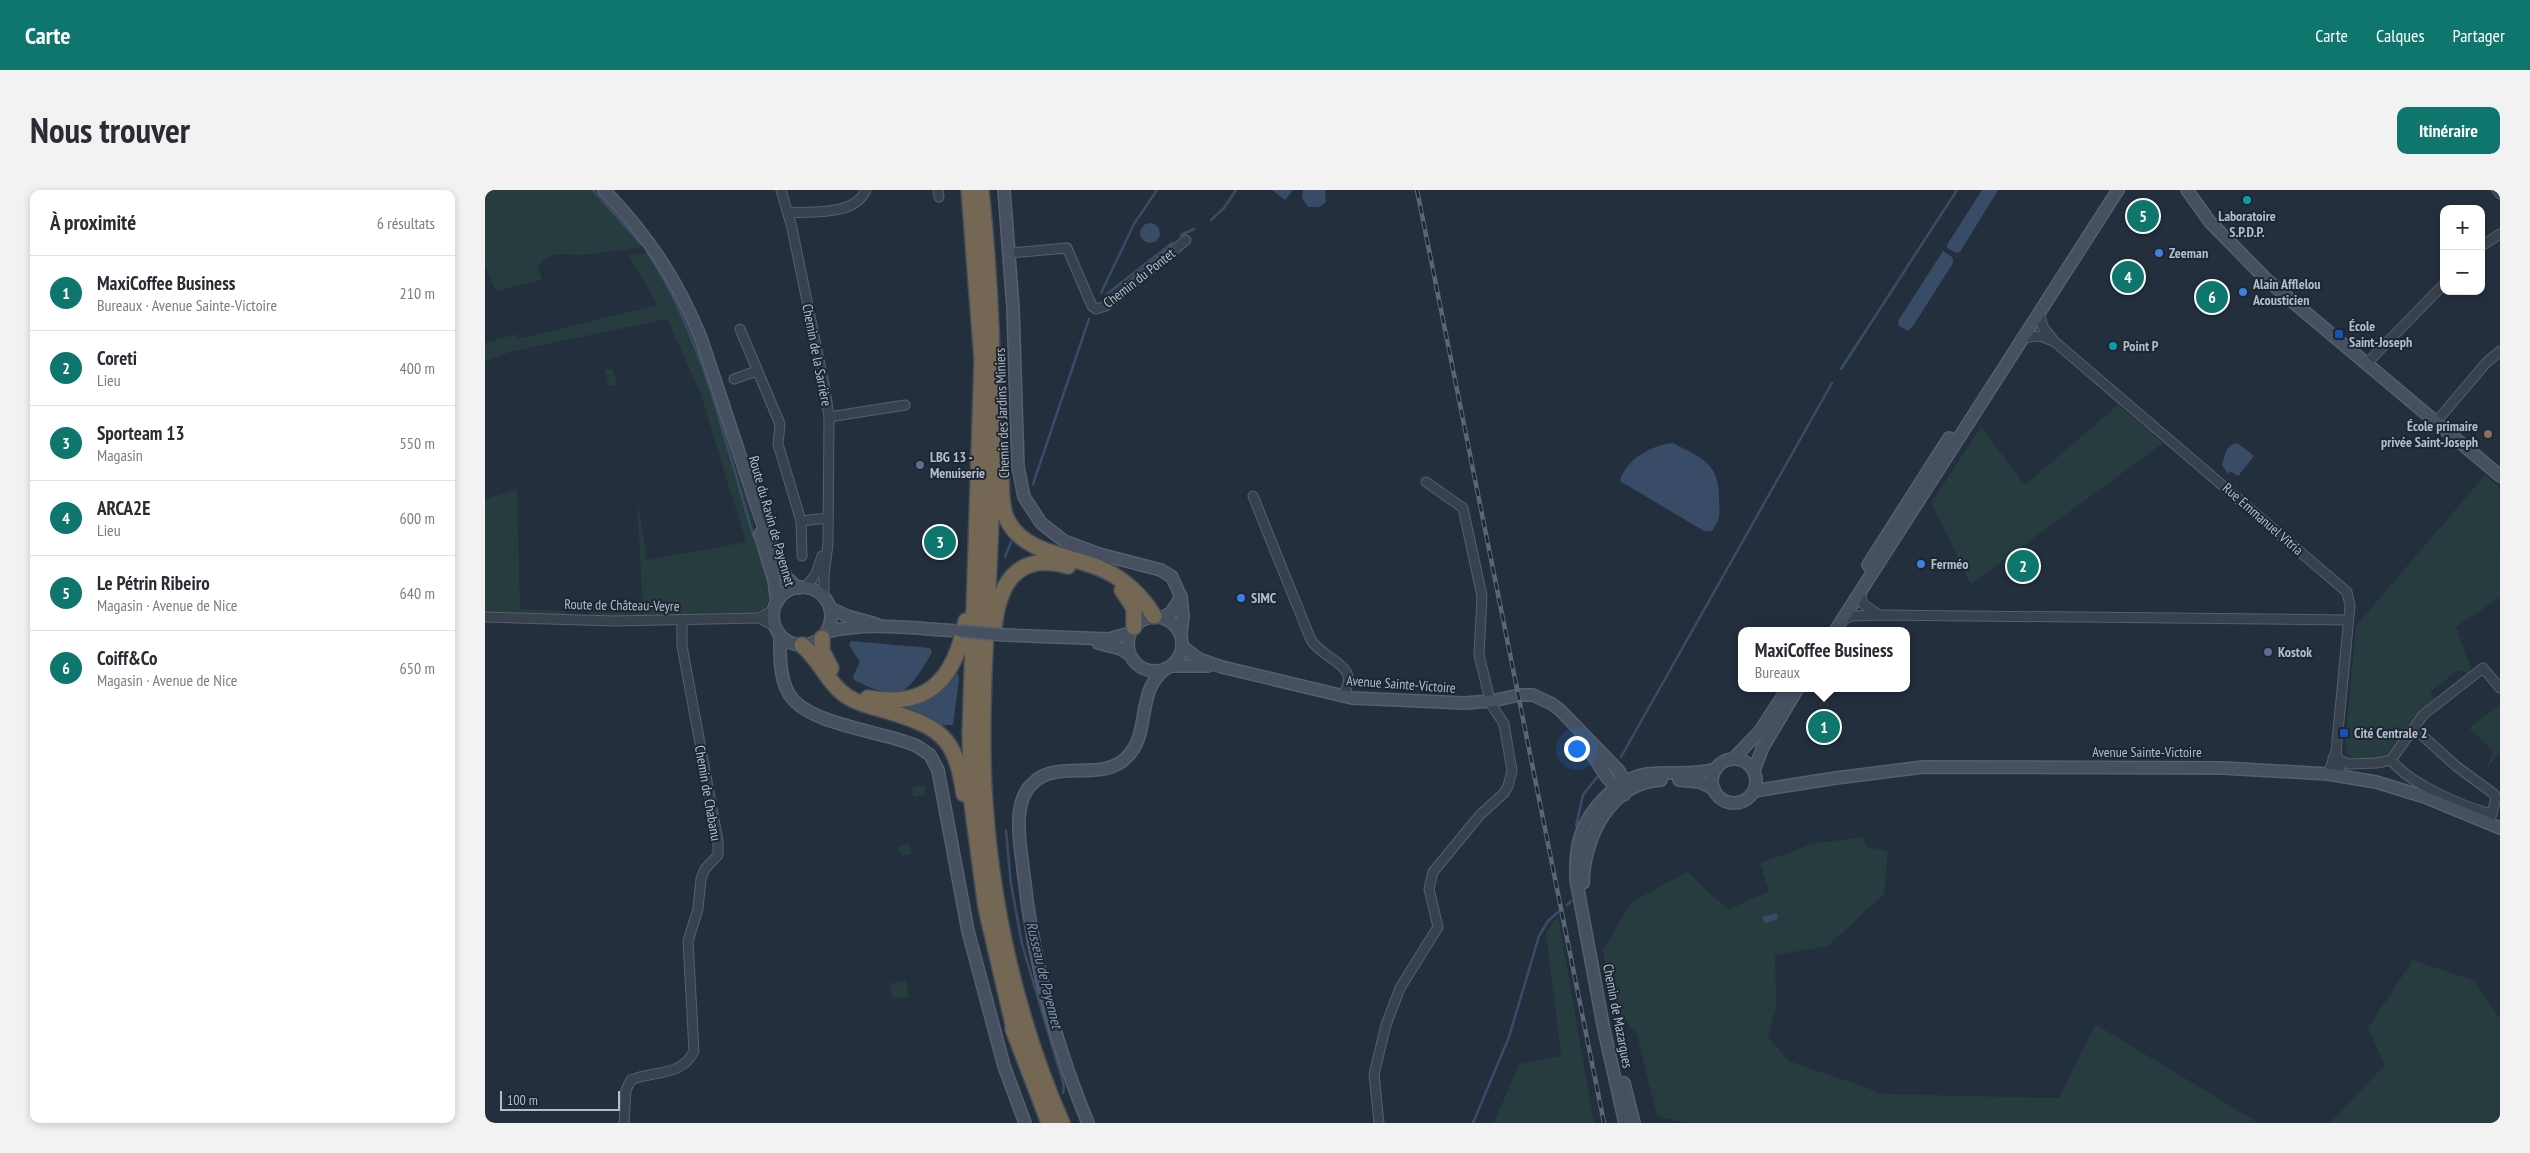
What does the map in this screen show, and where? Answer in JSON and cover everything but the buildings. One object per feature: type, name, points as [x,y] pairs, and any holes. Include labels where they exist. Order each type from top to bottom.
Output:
[{"type":"highway","points":[[969,190],[981,360],[970,735],[972,804],[986,908],[1016,1037]]},
{"type":"highway","points":[[983,190],[989,216],[999,444],[1005,515],[1013,529],[1026,541],[1105,570],[1118,577],[1158,617]]},
{"type":"highway","points":[[983,190],[988,274],[993,468],[984,651],[984,788],[990,854],[999,914],[1015,989],[1035,1053],[1062,1123]]},
{"type":"highway","points":[[824,635],[821,646],[824,658],[837,676],[854,692],[867,698],[897,701],[915,697],[930,690],[945,675],[956,658],[967,615],[979,460]]},
{"type":"highway","points":[[990,854],[987,746],[991,648],[997,608],[1006,584],[1023,566],[1036,562],[1053,562],[1097,575],[1116,584],[1131,600],[1136,616],[1132,630]]},
{"type":"highway","points":[[797,644],[838,689],[848,697],[860,703],[918,721],[943,736],[955,753],[961,775],[981,910],[993,964],[1016,1037],[1049,1123]]},
{"type":"street","name":"Route du Ravin de Payennet","points":[[604,190],[636,224],[660,255],[677,285],[701,338],[736,448],[774,553],[786,577],[801,588]]},
{"type":"street","name":"Chemin de la Sarrière","points":[[781,190],[789,213],[829,417],[828,520]]},
{"type":"street","points":[[789,213],[844,208],[857,202],[866,190]]},
{"type":"street","name":"Chemin des Jardins Miniers","points":[[1003,190],[1013,308],[1017,467],[1021,490],[1041,523],[1065,542],[1099,554],[1167,572],[1177,583],[1181,597],[1183,616],[1181,634]]},
{"type":"street","points":[[1829,627],[2108,190]]},
{"type":"street","points":[[1838,627],[2117,190]]},
{"type":"street","points":[[2187,190],[2210,222],[2267,280],[2438,420],[2500,468]]},
{"type":"street","points":[[2194,190],[2219,226],[2260,267],[2370,360],[2500,476]]},
{"type":"street","points":[[2497,190],[2500,194]]},
{"type":"street","points":[[2485,243],[2500,234]]},
{"type":"street","name":"Chemin du Pontet","points":[[1009,253],[1067,248],[1092,306],[1096,309],[1106,306],[1186,240]]},
{"type":"street","points":[[2370,360],[2440,288]]},
{"type":"street","points":[[2039,312],[2043,327],[2055,342]]},
{"type":"street","points":[[740,329],[779,424],[778,444],[801,521],[802,556]]},
{"type":"street","points":[[2021,338],[2040,336],[2055,342]]},
{"type":"street","name":"Rue Emmanuel Vitria","points":[[2055,342],[2347,592],[2350,606],[2336,756]]},
{"type":"street","points":[[2438,420],[2485,363],[2500,351]]},
{"type":"street","points":[[734,379],[757,370]]},
{"type":"street","points":[[829,417],[905,405]]},
{"type":"street","name":"Route du Ravin de Payennet","points":[[736,448],[764,553],[774,580],[776,605]]},
{"type":"street","points":[[1379,1123],[1374,1074],[1386,1026],[1400,988],[1438,927],[1429,889],[1433,872],[1480,815],[1504,793],[1510,781],[1512,771],[1504,724],[1490,701],[1479,655],[1482,596],[1463,508],[1426,482]]},
{"type":"street","points":[[1253,496],[1311,640],[1319,650],[1343,667],[1348,674],[1348,685],[1341,696]]},
{"type":"street","points":[[801,521],[828,520]]},
{"type":"street","points":[[828,520],[822,557],[816,574],[801,588],[789,591],[776,605],[781,662],[787,692],[793,701],[801,707],[827,718],[904,740],[917,746],[930,755],[939,770],[967,932],[995,1033],[1025,1123]]},
{"type":"street","points":[[823,597],[828,520]]},
{"type":"street","points":[[801,588],[823,597],[830,608],[831,621],[824,635]]},
{"type":"street","points":[[1860,592],[1861,600],[1866,607],[1881,615]]},
{"type":"street","points":[[781,662],[797,644],[816,642],[824,635],[843,628],[889,628],[1077,639],[1109,639],[1132,630],[1147,618],[1171,613],[1181,597]]},
{"type":"street","name":"Route de Château-Veyre","points":[[759,618],[776,605]]},
{"type":"street","points":[[830,608],[847,616],[889,628]]},
{"type":"street","points":[[1842,620],[1852,616],[1881,615],[2348,620]]},
{"type":"street","name":"Route de Château-Veyre","points":[[485,617],[682,621],[759,618],[778,630]]},
{"type":"street","points":[[1088,1123],[1062,1052],[1035,955],[1027,907],[1020,816],[1026,792],[1030,785],[1043,775],[1103,769],[1125,759],[1138,741],[1147,697],[1153,681],[1169,668],[1183,647],[1181,634],[1173,623],[1158,617]]},
{"type":"street","name":"Chemin de Chabanu","points":[[624,1123],[626,1090],[631,1080],[677,1069],[689,1061],[694,1051],[687,942],[698,909],[701,879],[705,869],[718,855],[718,841],[682,646],[682,621]]},
{"type":"street","points":[[778,630],[797,644]]},
{"type":"street","points":[[1132,630],[1128,640],[1133,659],[1145,682],[1147,697]]},
{"type":"street","points":[[1077,639],[1115,647],[1147,670],[1169,668]]},
{"type":"street","name":"Avenue Sainte-Victoire","points":[[1183,647],[1199,659],[1222,667],[1341,696],[1370,700],[1438,703],[1490,701],[1519,695],[1533,695],[1552,704],[1570,722],[1621,789]]},
{"type":"street","name":"Avenue Sainte-Victoire","points":[[1169,668],[1222,667]]},
{"type":"street","points":[[2336,756],[2349,764],[2391,760],[2427,711],[2483,668],[2500,688]]},
{"type":"street","points":[[1733,759],[1760,731],[1786,692]]},
{"type":"street","points":[[1715,769],[1712,782],[1714,789],[1723,800],[1735,803],[1746,800],[1755,781],[1763,747],[1796,692]]},
{"type":"street","points":[[2391,760],[2399,771],[2490,819],[2495,798],[2494,794],[2456,766],[2414,728]]},
{"type":"street","points":[[2328,774],[2336,756]]},
{"type":"street","points":[[2336,756],[2341,776]]},
{"type":"street","points":[[1592,960],[1584,922],[1583,872],[1586,851],[1597,824],[1615,802],[1621,789],[1648,774],[1687,775],[1715,769],[1726,760],[1733,759],[1745,761],[1755,781]]},
{"type":"street","name":"Avenue Sainte-Victoire","points":[[1755,781],[1787,785],[1923,767],[2189,766],[2328,774],[2376,782],[2425,797],[2490,819],[2500,828]]},
{"type":"street","points":[[1621,789],[1670,780],[1700,782],[1714,789]]},
{"type":"street","name":"Chemin de Mazargues","points":[[1592,960],[1604,1030],[1625,1123]]},
{"type":"street","name":"Chemin de Mazargues","points":[[1592,960],[1634,1123]]},
{"type":"green space","points":[[485,190],[597,190],[643,244],[639,248],[583,255],[557,254],[544,259],[538,267],[542,280],[496,291],[485,267]]},
{"type":"green space","points":[[649,250],[667,280],[690,326],[752,515],[758,548],[772,591],[766,607],[756,613],[743,616],[591,617],[589,612],[643,613],[637,498],[647,560],[746,542],[700,392],[667,319],[509,352],[485,361],[485,343],[516,334],[518,339],[658,305],[628,254],[641,255]]},
{"type":"green space","points":[[613,369],[617,385],[609,386],[605,370]]},
{"type":"green space","points":[[2118,405],[2163,443],[1971,584],[1931,503],[1981,427],[2025,485]]},
{"type":"green space","points":[[2485,475],[2499,487],[2500,597],[2456,627],[2470,667],[2469,674],[2458,670],[2430,692],[2434,699],[2413,718],[2391,754],[2370,760],[2348,756],[2345,747],[2356,626]]},
{"type":"green space","points":[[517,490],[520,609],[566,611],[563,616],[485,615],[485,499]]},
{"type":"green space","points":[[2500,705],[2500,755],[2497,754],[2481,778],[2494,752],[2469,728]]},
{"type":"green space","points":[[925,785],[926,795],[913,797],[912,787]]},
{"type":"green space","points":[[1863,837],[1867,847],[1888,851],[1884,894],[1828,946],[1775,955],[1776,1007],[1768,1037],[1789,1061],[1884,1094],[2059,1098],[2095,1024],[2259,1123],[1686,1123],[1657,1116],[1637,1035],[1612,1003],[1603,950],[1632,902],[1687,872],[1728,910],[1769,891],[1760,863],[1812,844]]},
{"type":"green space","points":[[910,844],[912,854],[902,856],[898,846]]},
{"type":"green space","points":[[1558,915],[1594,1123],[1494,1123],[1519,1064],[1561,1056],[1546,933]]},
{"type":"green space","points":[[2413,960],[2474,981],[2500,1019],[2500,1123],[2330,1123],[2385,1065],[2368,1028]]},
{"type":"green space","points":[[906,980],[909,997],[893,999],[889,984]]},
{"type":"water","points":[[1272,190],[1293,190],[1285,200]]},
{"type":"water","points":[[1303,190],[1325,190],[1326,202],[1320,207],[1308,207],[1302,198]]},
{"type":"water","points":[[1982,190],[1998,190],[1960,252],[1956,253],[1947,248],[1947,245]]},
{"type":"water","points":[[1150,223],[1157,226],[1160,233],[1157,240],[1150,243],[1143,240],[1140,233],[1143,226]]},
{"type":"water","points":[[1943,251],[1953,258],[1953,263],[1908,331],[1899,326],[1898,321]]},
{"type":"water","points":[[1673,443],[1707,463],[1716,476],[1719,515],[1712,531],[1704,531],[1620,481],[1628,466],[1641,454],[1665,444]]},
{"type":"water","points":[[2237,443],[2254,456],[2238,476],[2230,471],[2228,474],[2222,465],[2228,448]]},
{"type":"water","points":[[851,641],[930,648],[932,653],[908,686],[901,691],[893,693],[883,692],[854,680],[853,676],[860,662],[849,645]]},
{"type":"water","points":[[955,674],[958,674],[959,679],[953,725],[942,725],[906,709],[940,689]]},
{"type":"water","points":[[1777,913],[1778,919],[1765,923],[1762,917]]},
{"type":"waterway","points":[[593,190],[641,244]]},
{"type":"waterway","points":[[1101,293],[1134,224],[1157,190]]},
{"type":"waterway","points":[[1211,220],[1224,208],[1236,190]]},
{"type":"waterway","points":[[1841,369],[1957,190]]},
{"type":"waterway","points":[[1181,235],[1194,229]]},
{"type":"waterway","points":[[1107,294],[1172,243]]},
{"type":"waterway","points":[[648,253],[684,320],[698,355],[711,391],[754,538]]},
{"type":"waterway","points":[[1033,484],[1089,319]]},
{"type":"waterway","points":[[1621,757],[1832,383]]},
{"type":"waterway","points":[[1005,557],[1011,542]]},
{"type":"waterway","points":[[1576,826],[1583,795],[1598,776]]},
{"type":"waterway","name":"Russeau de Payennet","points":[[1006,831],[1011,884],[1022,944],[1064,1086],[1063,1093]]},
{"type":"waterway","points":[[1567,905],[1571,901]]},
{"type":"waterway","points":[[1473,1123],[1509,1037],[1539,936],[1548,921],[1558,912]]},
{"type":"railway","points":[[1417,190],[1604,1123]]},
{"type":"place","name":"Laboratoire S.P.D.P.","points":[[2247,200]]},
{"type":"place","name":"Le Pétrin Ribeiro","points":[[2143,216]]},
{"type":"place","name":"Zeeman","points":[[2159,253]]},
{"type":"place","name":"ARCA2E","points":[[2128,277]]},
{"type":"place","name":"Alain Afflelou Acousticien","points":[[2243,292]]},
{"type":"place","name":"Coiff&Co","points":[[2212,297]]},
{"type":"place","name":"École Saint-Joseph","points":[[2339,334]]},
{"type":"place","name":"Point P","points":[[2113,346]]},
{"type":"place","name":"École primaire privée Saint-Joseph","points":[[2488,434]]},
{"type":"place","name":"LBG 13 - Menuiserie","points":[[920,465]]},
{"type":"place","name":"Sporteam 13","points":[[940,542]]},
{"type":"place","name":"Ferméo","points":[[1921,564]]},
{"type":"place","name":"Coreti","points":[[2023,566]]},
{"type":"place","name":"SIMC","points":[[1241,598]]},
{"type":"place","name":"Kostok","points":[[2268,652]]},
{"type":"place","name":"MaxiCoffee Business","points":[[1824,727]]},
{"type":"place","name":"Cité Centrale 2","points":[[2344,733]]}]
